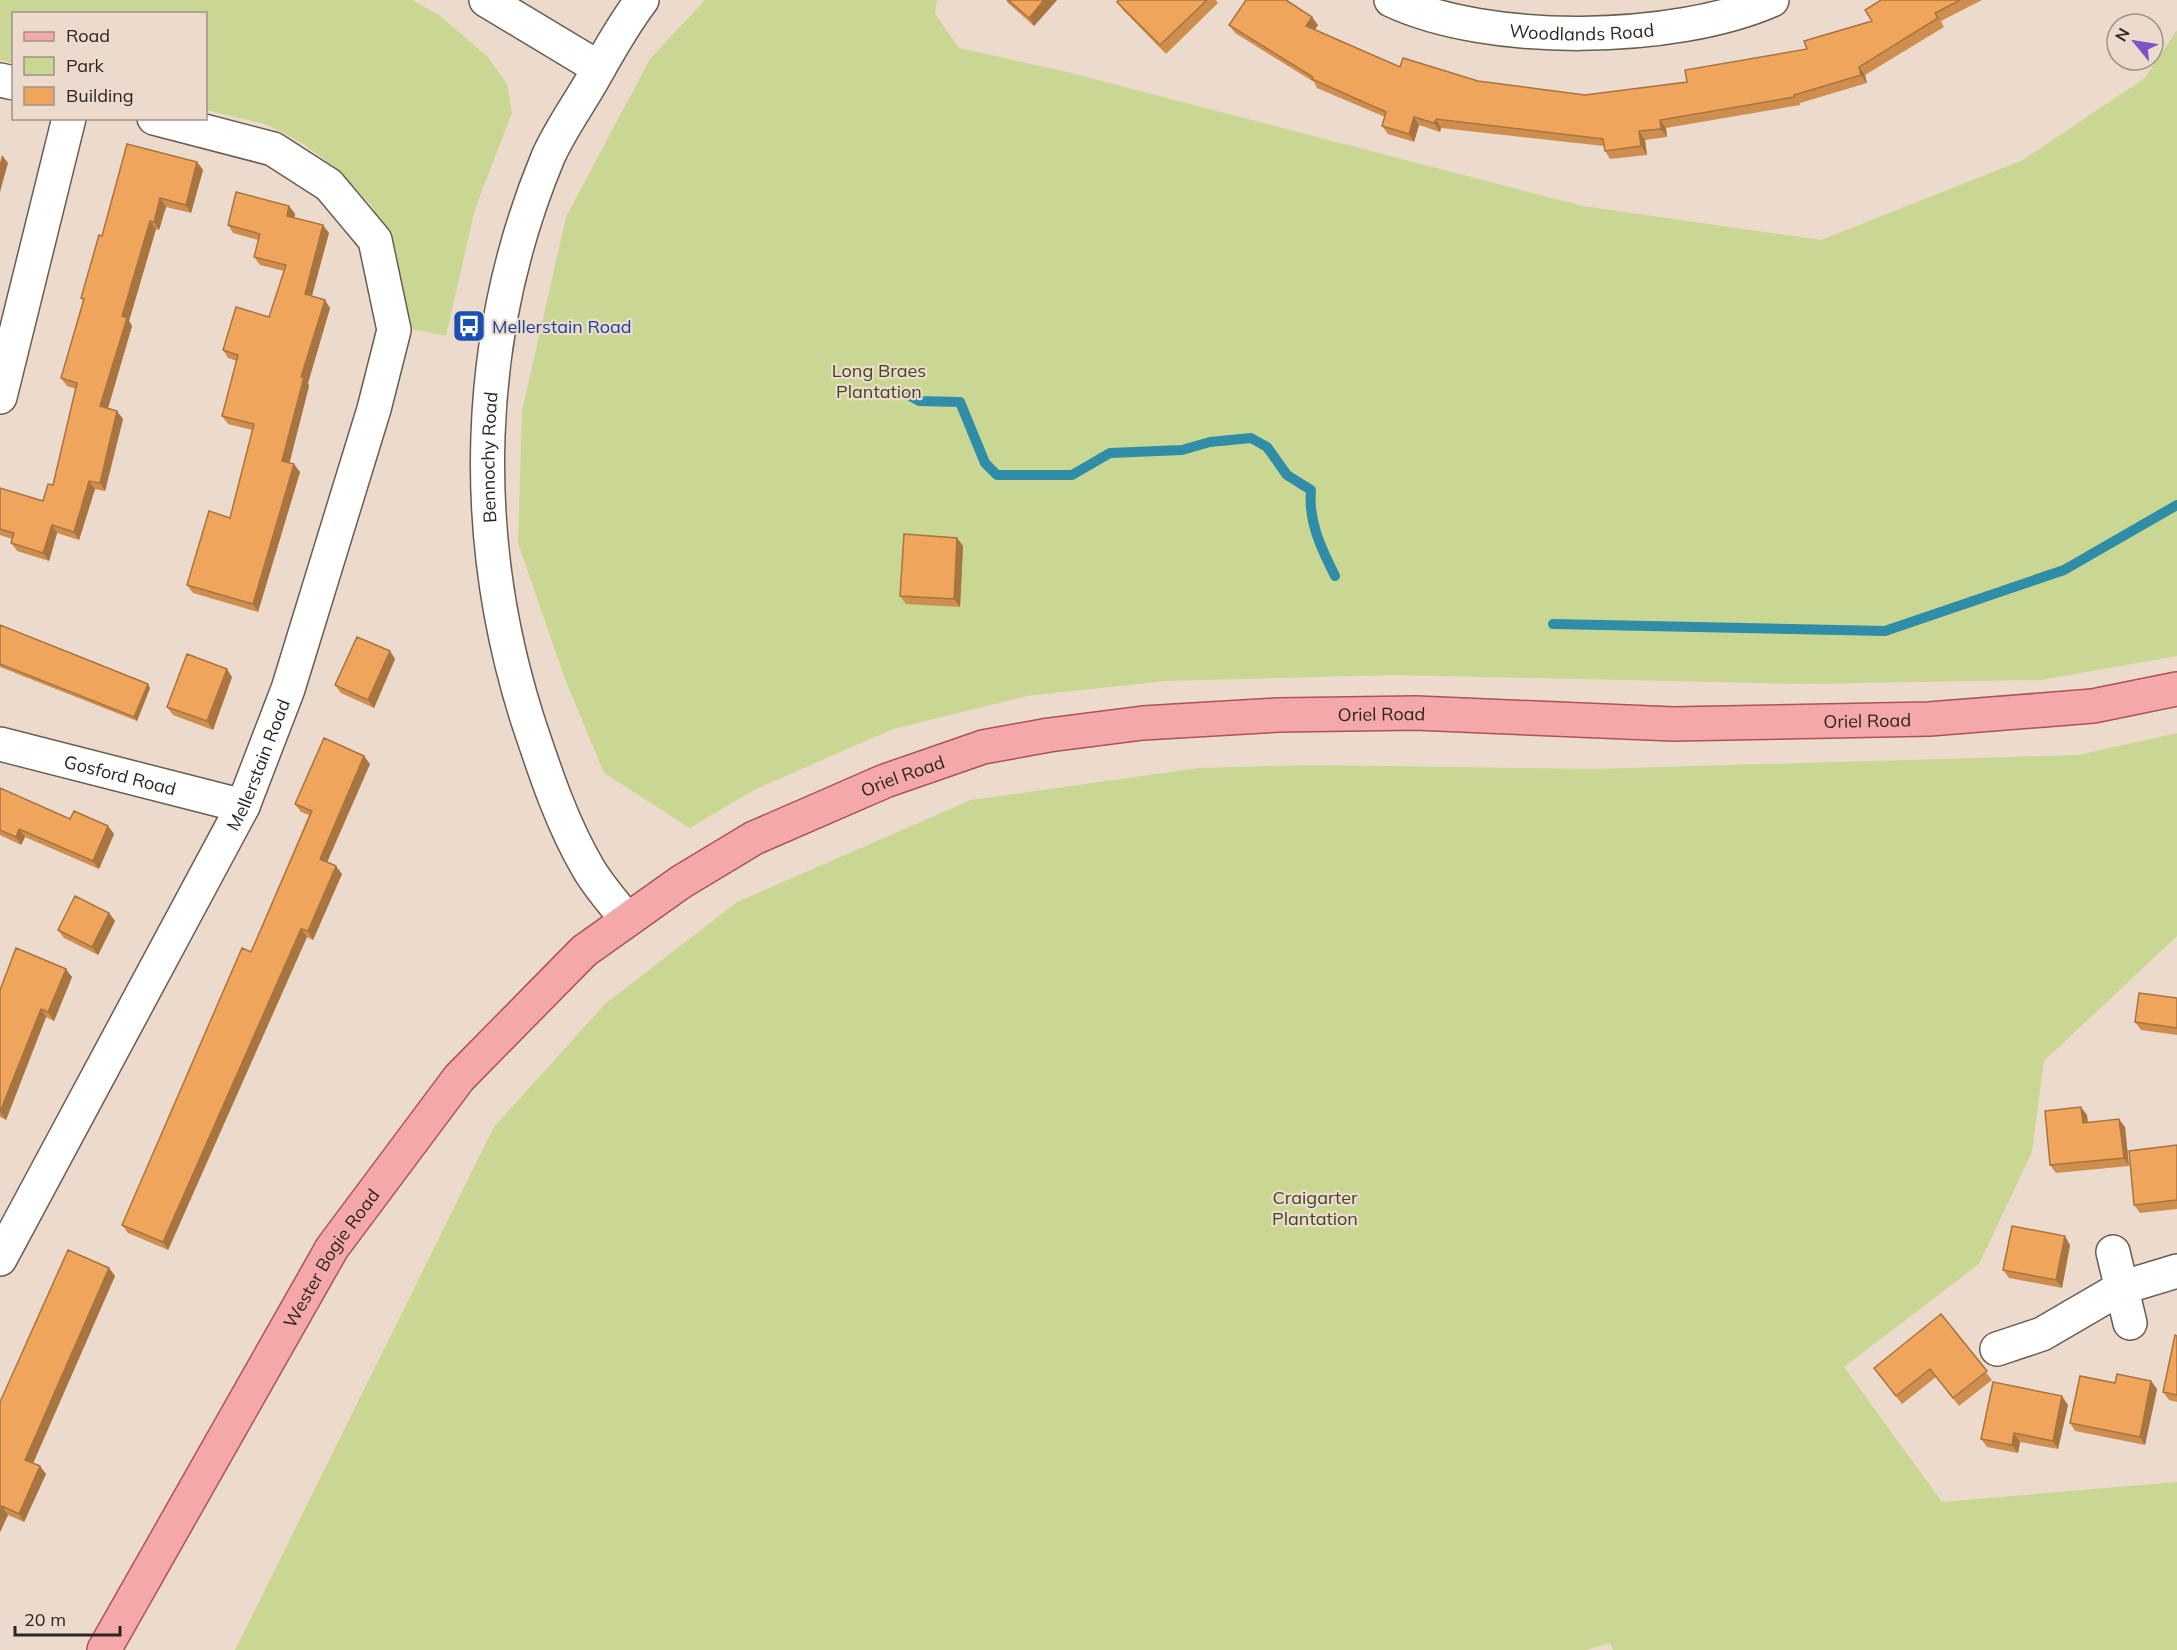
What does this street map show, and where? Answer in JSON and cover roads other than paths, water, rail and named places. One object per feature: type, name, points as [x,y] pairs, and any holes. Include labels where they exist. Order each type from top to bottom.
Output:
[{"type":"main road","name":"Oriel Road","points":[[627,920],[681,882],[754,838],[828,805],[885,781],[973,750],[1048,735],[1143,723],[1278,716],[1416,713],[1673,724],[1929,719],[2093,706],[2177,689]]},
{"type":"main road","name":"Wester Bogie Road","points":[[105,1650],[332,1248],[459,1078],[584,951],[627,920]]},
{"type":"street","points":[[486,0],[599,68]]},
{"type":"street","name":"Bennochy Road","points":[[627,920],[590,871],[567,831],[515,679],[505,636],[489,528],[486,444],[495,352],[508,280],[549,154],[642,0]]},
{"type":"street","name":"Woodlands Road","points":[[1391,0],[1457,22],[1595,34],[1673,28],[1772,0]]},
{"type":"street","points":[[0,397],[69,120]]},
{"type":"street","name":"Mellerstain Road","points":[[0,1258],[243,806],[288,689],[374,410],[394,330],[375,240],[329,185],[273,149],[162,120]]},
{"type":"street","name":"Gosford Road","points":[[0,744],[243,806]]},
{"type":"street","points":[[2113,1252],[2130,1323]]},
{"type":"street","points":[[1997,1349],[2042,1334],[2121,1288],[2177,1271]]},
{"type":"waterway","points":[[903,392],[919,401],[960,402],[985,463],[997,475],[1072,475],[1110,453],[1182,450],[1210,442],[1251,438],[1267,447],[1287,475],[1311,490],[1312,513],[1320,545],[1335,576]]},
{"type":"waterway","points":[[1553,624],[1885,631],[2064,570],[2177,505]]},
{"type":"place","name":"Mellerstain Road","points":[[469,326]]},
{"type":"park label","name":"Long Braes Plantation","points":[[879,380]]},
{"type":"park label","name":"Craigarter Plantation","points":[[1315,1207]]}]
